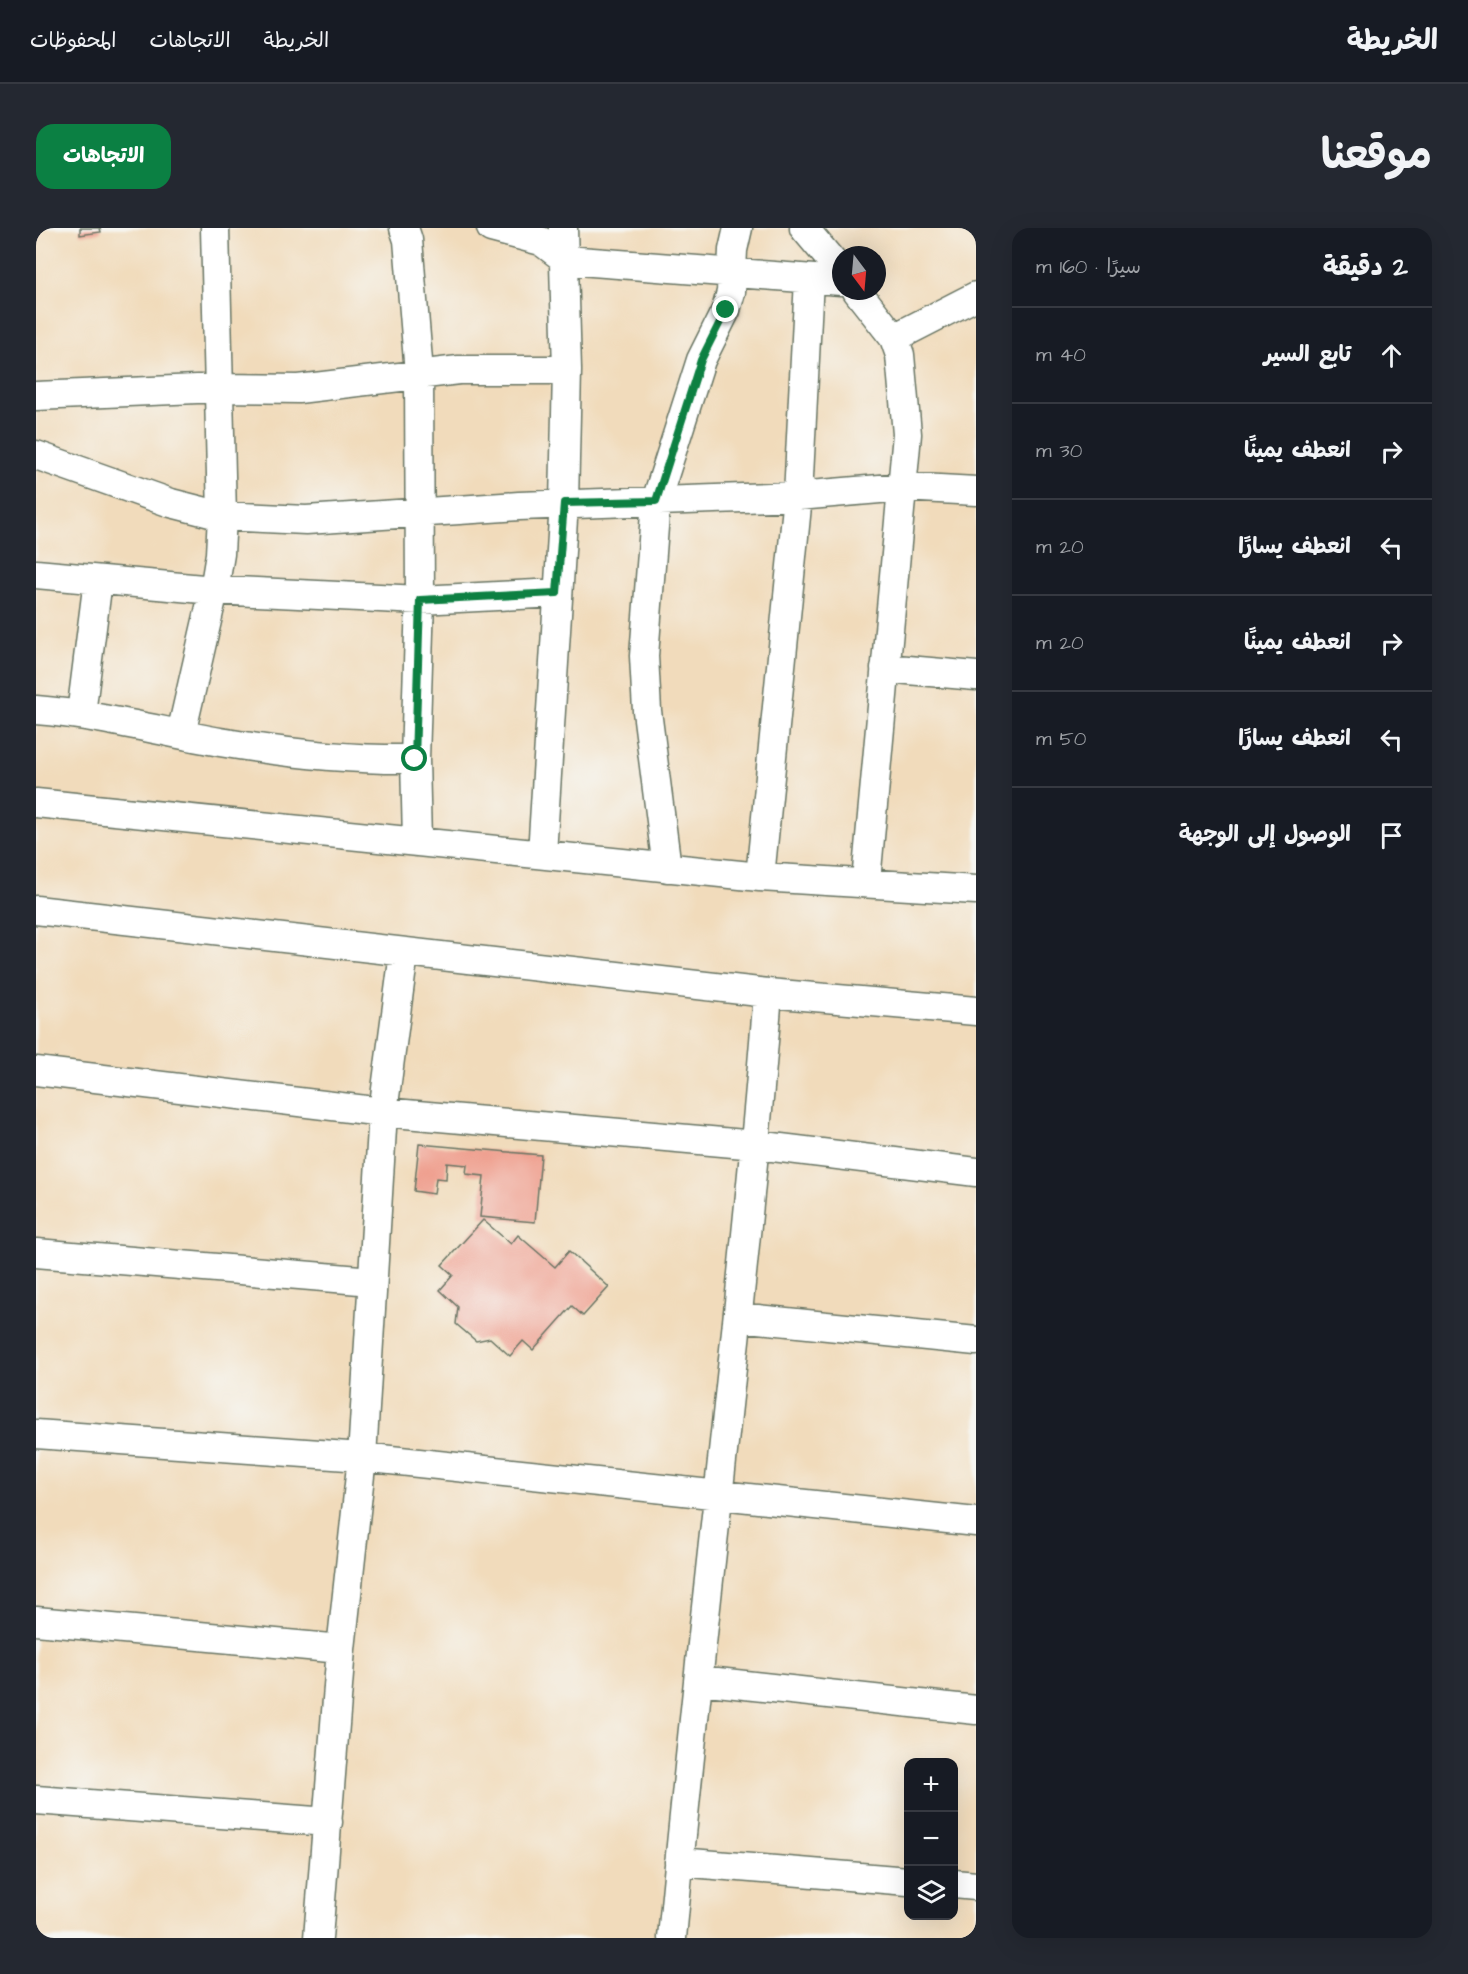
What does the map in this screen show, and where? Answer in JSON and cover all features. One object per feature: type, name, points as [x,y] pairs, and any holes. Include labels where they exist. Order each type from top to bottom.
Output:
[{"type":"street","points":[[181,734],[220,554],[222,516],[215,228]]},
{"type":"street","points":[[404,228],[408,240],[419,373],[420,600],[415,759],[417,841]]},
{"type":"street","points":[[491,228],[541,242],[566,260],[832,280]]},
{"type":"street","points":[[542,854],[564,503],[567,370],[566,260],[563,228]]},
{"type":"street","points":[[667,868],[647,711],[644,656],[656,501],[701,360],[726,310],[731,292],[738,228]]},
{"type":"street","points":[[804,228],[832,261]]},
{"type":"street","points":[[760,877],[798,496],[809,279]]},
{"type":"street","points":[[894,338],[976,296]]},
{"type":"street","points":[[864,300],[894,338],[900,355],[905,381],[907,434],[866,881]]},
{"type":"street","points":[[36,396],[220,388],[308,388],[386,380],[419,373],[567,370]]},
{"type":"street","points":[[36,455],[162,500],[222,516],[306,520],[564,503],[798,496],[903,487],[976,491]]},
{"type":"street","points":[[36,574],[214,590],[420,600],[557,593]]},
{"type":"street","points":[[81,714],[98,580]]},
{"type":"street","points":[[885,668],[976,676]]},
{"type":"street","points":[[36,710],[81,714],[181,734],[325,757],[415,759]]},
{"type":"street","points":[[36,804],[760,877],[866,881],[976,890]]},
{"type":"street","points":[[36,910],[768,993],[976,1011]]},
{"type":"street","points":[[318,1938],[341,1649],[362,1457],[383,1112],[404,953]]},
{"type":"street","points":[[672,1938],[717,1493],[756,1145],[768,993]]},
{"type":"street","points":[[36,1071],[383,1112],[756,1145],[976,1172]]},
{"type":"street","points":[[36,1253],[372,1281]]},
{"type":"street","points":[[738,1317],[976,1341]]},
{"type":"street","points":[[36,1434],[362,1457],[976,1522]]},
{"type":"street","points":[[36,1620],[341,1649]]},
{"type":"street","points":[[699,1680],[976,1710]]},
{"type":"street","points":[[36,1800],[328,1822]]},
{"type":"street","points":[[679,1862],[904,1881]]},
{"type":"street","points":[[958,1884],[976,1886]]},
{"type":"building","points":[[80,228],[100,228],[101,232],[80,235]]},
{"type":"building","points":[[419,1144],[541,1155],[535,1222],[480,1217],[484,1176],[466,1174],[467,1165],[447,1163],[446,1179],[436,1178],[434,1194],[414,1191]]},
{"type":"building","points":[[483,1220],[511,1244],[518,1235],[555,1267],[569,1251],[609,1287],[583,1316],[572,1306],[533,1350],[523,1341],[510,1356],[490,1338],[476,1341],[456,1324],[458,1307],[440,1290],[453,1275],[442,1265]]},
{"type":"route","points":[[415,759],[420,600],[557,593],[564,503],[656,501],[690,390],[701,360],[726,310]]}]
